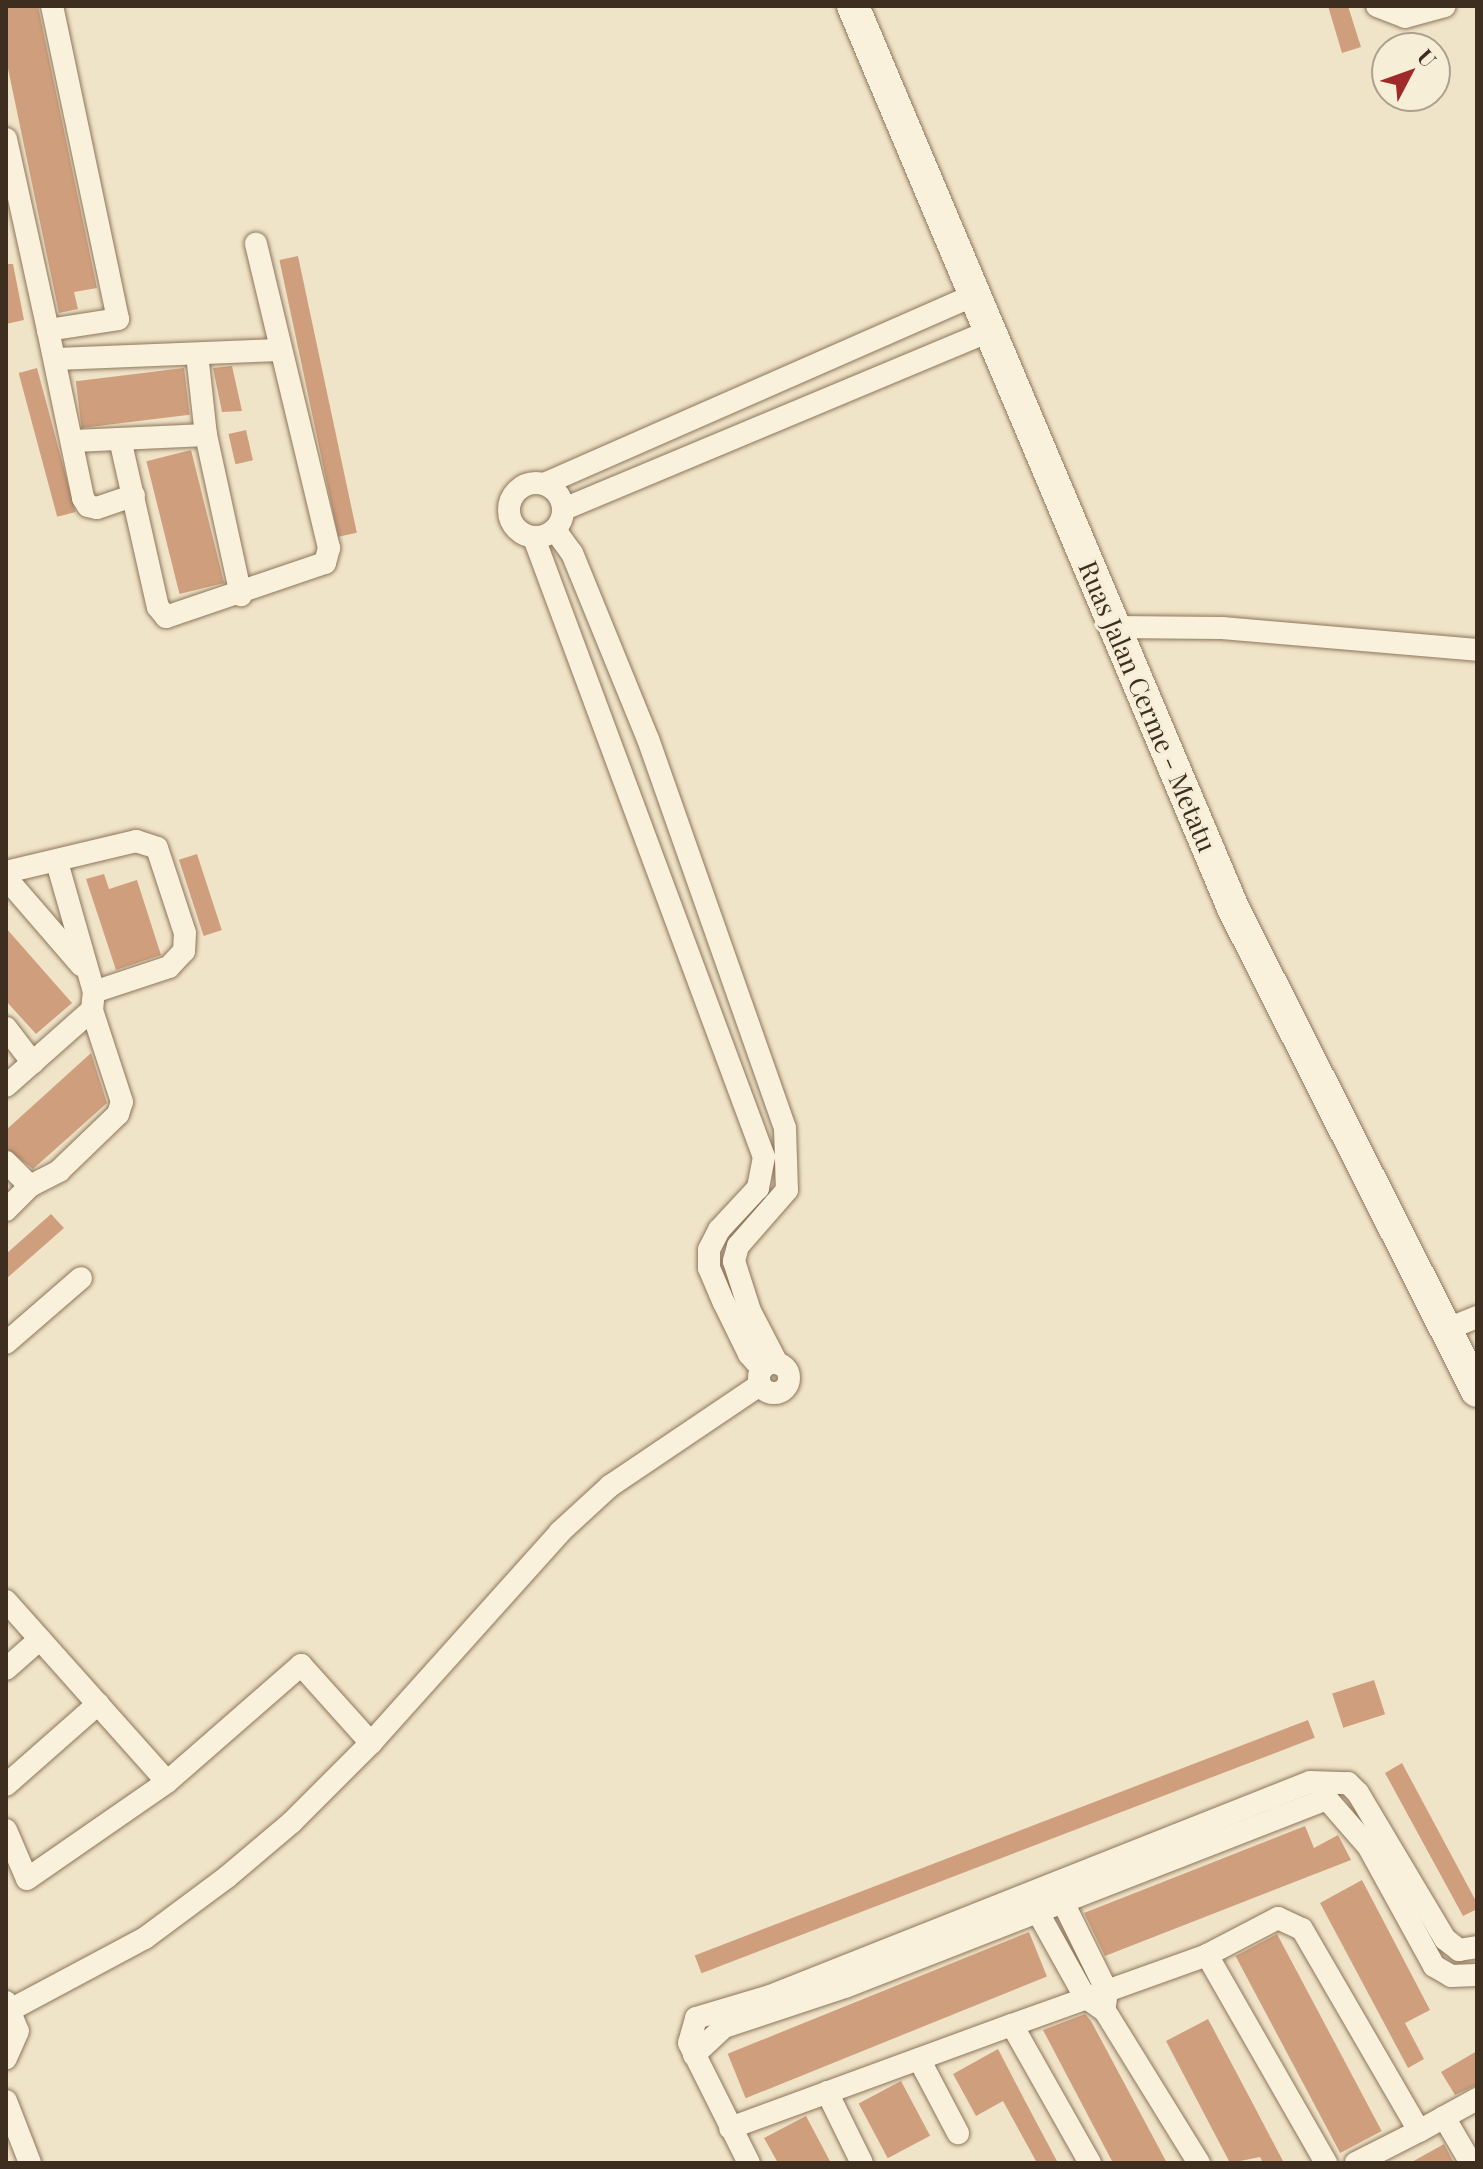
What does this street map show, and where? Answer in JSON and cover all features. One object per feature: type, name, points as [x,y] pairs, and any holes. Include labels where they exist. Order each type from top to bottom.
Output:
[{"type":"main road","name":"Ruas Jalan Cerme - Metatu","points":[[853,6],[1233,908],[1477,1391]]},
{"type":"street","points":[[52,6],[118,319],[121,357]]},
{"type":"street","points":[[1377,6],[1391,15],[1445,6]]},
{"type":"street","points":[[6,139],[88,506],[134,495]]},
{"type":"street","points":[[120,439],[163,615],[170,619],[321,568],[328,558],[256,244]]},
{"type":"street","points":[[975,295],[744,399],[544,484],[522,487],[509,505],[514,527],[551,526],[989,331]]},
{"type":"street","points":[[48,330],[118,319]]},
{"type":"street","points":[[55,359],[280,350]]},
{"type":"street","points":[[197,354],[206,435],[241,595]]},
{"type":"street","points":[[744,399],[760,431]]},
{"type":"street","points":[[74,441],[206,435]]},
{"type":"street","points":[[544,484],[561,498],[551,526],[633,803],[764,1157],[758,1188],[719,1230],[709,1250],[709,1268],[749,1354],[767,1372]]},
{"type":"street","points":[[551,526],[575,561],[648,739],[663,791],[785,1128],[787,1190],[738,1246],[734,1261],[767,1372]]},
{"type":"street","points":[[1115,627],[1222,628],[1477,650]]},
{"type":"street","points":[[633,803],[663,791]]},
{"type":"street","points":[[6,872],[148,841],[157,848],[185,933],[184,951],[169,967],[93,1001],[33,1063],[6,1086]]},
{"type":"street","points":[[6,1210],[30,1186],[59,1171],[118,1114],[122,1102],[57,862]]},
{"type":"street","points":[[6,878],[84,968]]},
{"type":"street","points":[[6,1028],[33,1063]]},
{"type":"street","points":[[6,1162],[30,1186]]},
{"type":"street","points":[[6,1343],[81,1278]]},
{"type":"street","points":[[1445,1330],[1477,1317]]},
{"type":"street","points":[[6,2058],[18,2031],[9,2005],[145,1938],[292,1822],[371,1743],[560,1532],[610,1486],[767,1372]]},
{"type":"street","points":[[6,1601],[167,1782]]},
{"type":"street","points":[[6,1669],[40,1639]]},
{"type":"street","points":[[6,1830],[27,1879],[167,1782],[301,1665],[371,1743]]},
{"type":"street","points":[[6,1785],[98,1704]]},
{"type":"street","points":[[749,2163],[694,2055],[689,2030],[696,2018],[770,1996],[1032,1902],[1310,1782],[1332,1790],[1358,1793],[1445,1939],[1459,1950],[1477,1947]]},
{"type":"street","points":[[1332,1790],[1368,1846],[1434,1966],[1451,1976],[1477,1975]]},
{"type":"street","points":[[1057,1892],[1099,2000]]},
{"type":"street","points":[[1032,1902],[1099,2000],[1199,2163]]},
{"type":"street","points":[[730,2128],[1012,2025],[1099,2000],[1207,1955],[1278,1918],[1302,1929],[1419,2131]]},
{"type":"street","points":[[1207,1955],[1326,2163]]},
{"type":"street","points":[[1012,2025],[1090,2163]]},
{"type":"street","points":[[919,2059],[958,2133]]},
{"type":"street","points":[[827,2092],[862,2163]]},
{"type":"street","points":[[1356,2163],[1477,2099]]},
{"type":"street","points":[[6,2101],[30,2163]]},
{"type":"street","points":[[1444,2117],[1471,2163]]},
{"type":"building","points":[[6,6],[38,6],[97,288],[74,292],[78,309],[59,313],[6,59]]},
{"type":"building","points":[[1328,6],[1348,6],[1361,47],[1342,53]]},
{"type":"building","points":[[298,256],[357,533],[338,537],[279,260]]},
{"type":"building","points":[[6,264],[13,264],[24,320],[6,324]]},
{"type":"building","points":[[232,366],[242,411],[222,412],[213,368]]},
{"type":"building","points":[[37,368],[76,512],[57,517],[19,373]]},
{"type":"building","points":[[184,368],[190,415],[82,428],[76,381]]},
{"type":"building","points":[[246,430],[253,460],[235,464],[228,434]]},
{"type":"building","points":[[191,450],[224,583],[180,594],[146,461]]},
{"type":"building","points":[[197,854],[222,930],[204,936],[179,860]]},
{"type":"building","points":[[104,874],[109,889],[137,880],[161,955],[116,970],[86,879]]},
{"type":"building","points":[[6,928],[72,1003],[36,1034],[6,1001]]},
{"type":"building","points":[[91,1053],[107,1103],[33,1169],[6,1148],[6,1130]]},
{"type":"building","points":[[51,1214],[64,1228],[6,1279],[6,1254]]},
{"type":"building","points":[[1374,1680],[1385,1714],[1343,1728],[1332,1694]]},
{"type":"building","points":[[1308,1720],[1315,1738],[701,1973],[695,1955]]},
{"type":"building","points":[[1402,1763],[1477,1903],[1477,1909],[1463,1916],[1385,1773]]},
{"type":"building","points":[[1305,1826],[1314,1848],[1338,1835],[1351,1860],[1105,1956],[1084,1913]]},
{"type":"building","points":[[1362,1880],[1430,2010],[1405,2023],[1424,2059],[1408,2068],[1320,1903]]},
{"type":"building","points":[[1029,1932],[1047,1977],[746,2098],[728,2054]]},
{"type":"building","points":[[1277,1934],[1382,2131],[1340,2153],[1236,1956]]},
{"type":"building","points":[[1085,2014],[1167,2163],[1113,2163],[1043,2030]]},
{"type":"building","points":[[1208,2019],[1284,2163],[1263,2163],[1260,2157],[1230,2163],[1166,2041]]},
{"type":"building","points":[[998,2049],[1058,2163],[1037,2163],[1003,2101],[976,2116],[953,2074]]},
{"type":"building","points":[[1477,2051],[1477,2085],[1455,2095],[1441,2072]]},
{"type":"building","points":[[901,2081],[930,2136],[888,2158],[859,2104]]},
{"type":"building","points":[[806,2116],[831,2163],[778,2163],[764,2138]]},
{"type":"building","points":[[1444,2144],[1453,2161],[1410,2163]]}]
